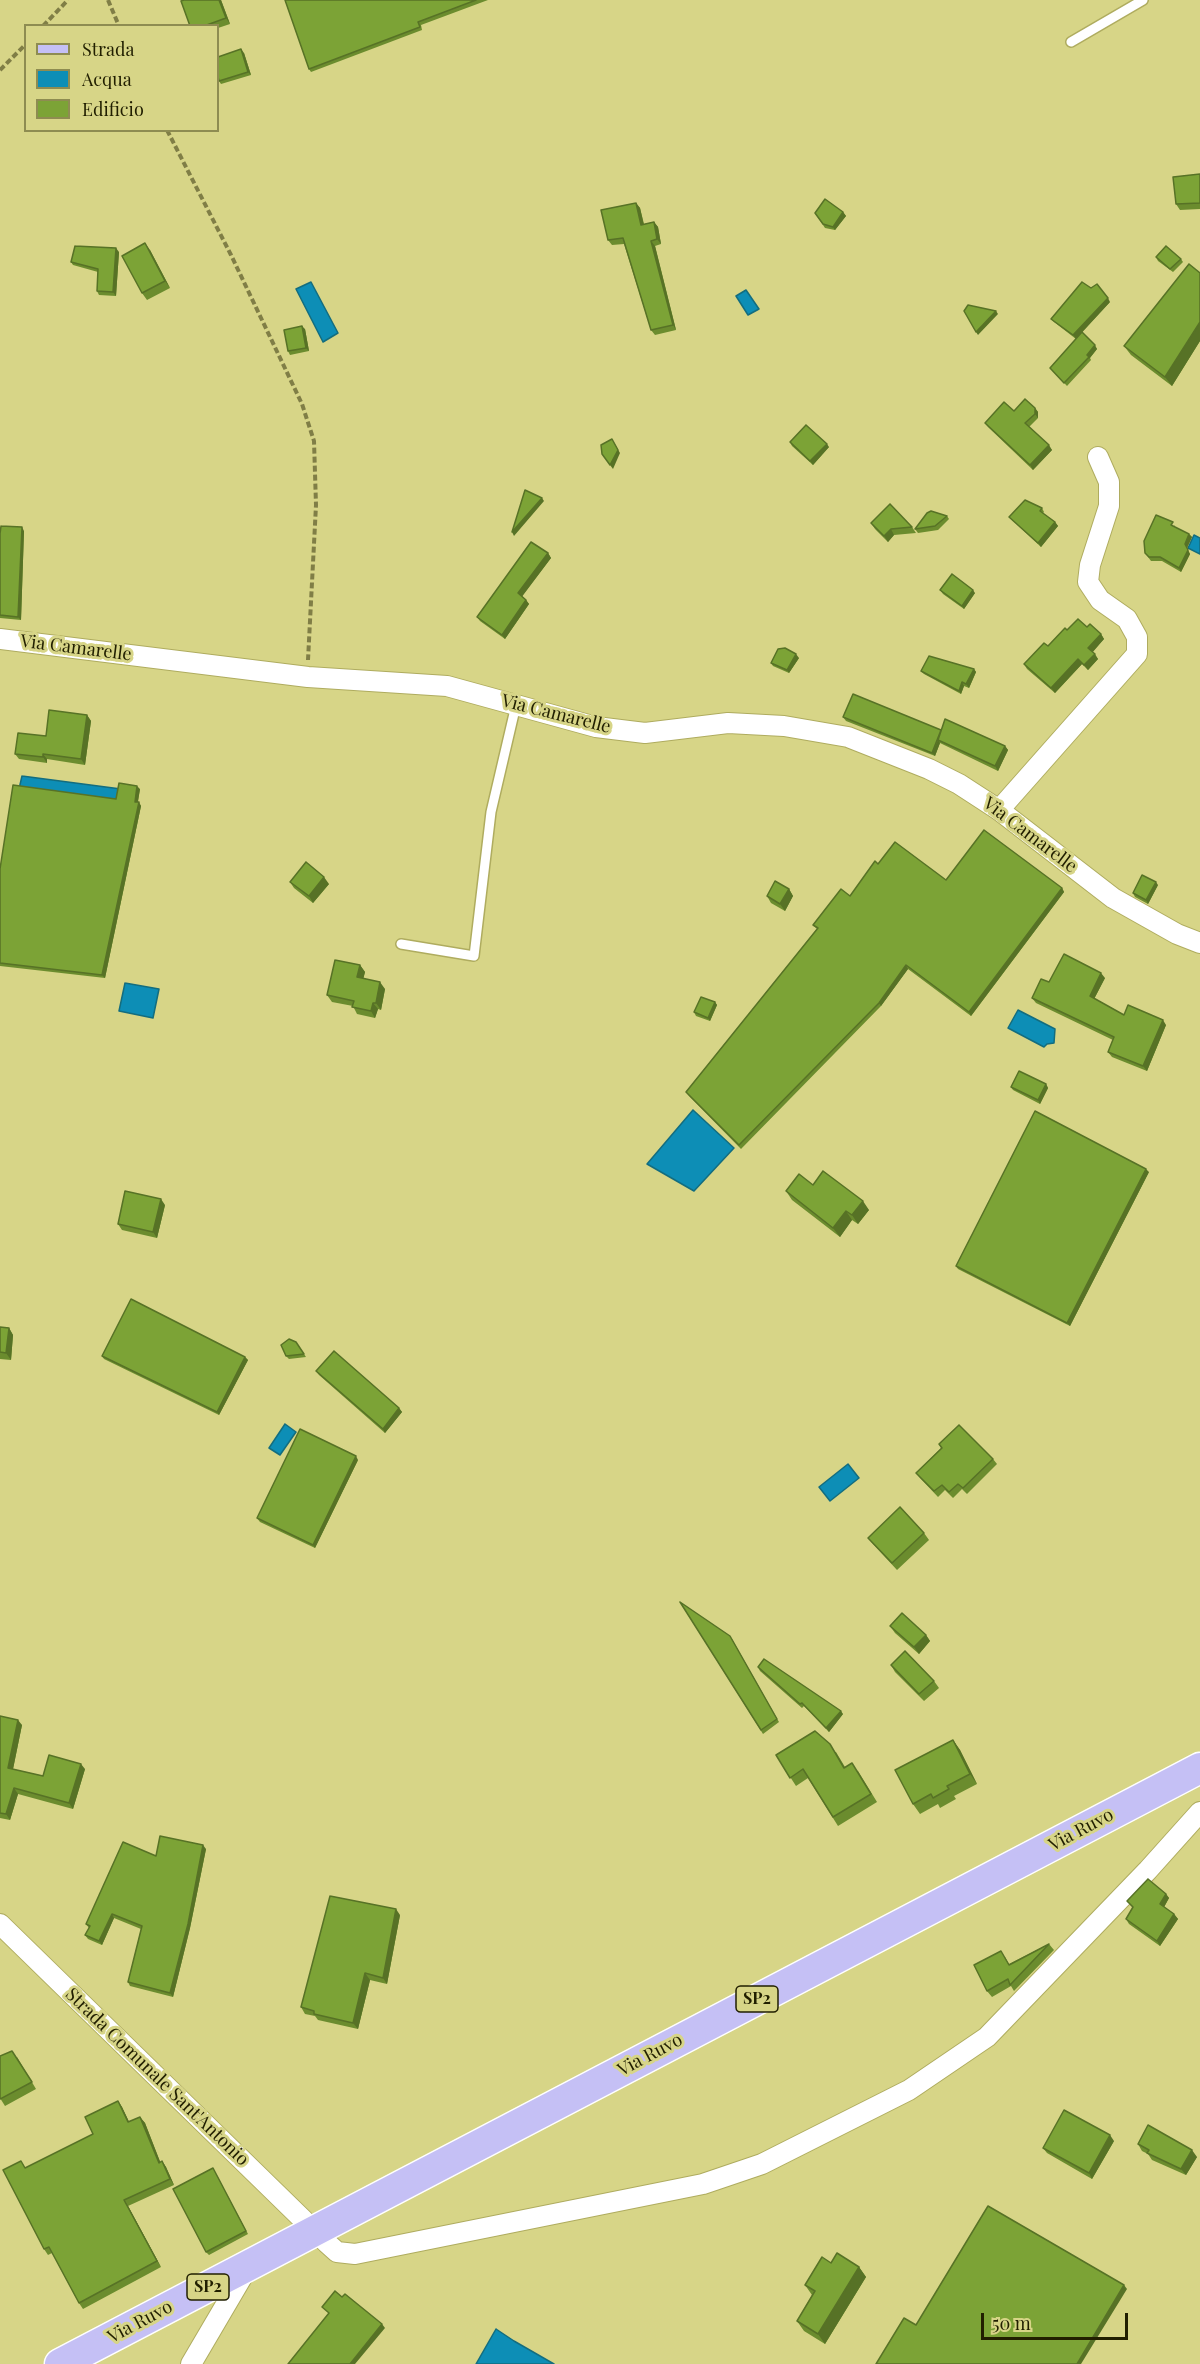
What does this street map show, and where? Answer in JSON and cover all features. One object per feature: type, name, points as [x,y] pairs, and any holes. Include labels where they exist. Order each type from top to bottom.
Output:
[{"type":"main road","name":"Via Ruvo","points":[[60,2364],[1200,1768]]},
{"type":"street","points":[[999,810],[1137,654],[1137,637],[1126,619],[1100,600],[1088,582],[1090,566],[1109,506],[1109,482],[1098,457]]},
{"type":"street","name":"Via Camarelle","points":[[0,639],[308,677],[447,686],[596,727],[645,733],[729,723],[784,726],[848,737],[929,769],[999,810],[1113,898],[1178,934],[1200,943]]},
{"type":"street","name":"Strada Comunale Sant'Antonio","points":[[0,1924],[337,2252],[355,2254],[703,2184],[762,2163],[909,2090],[987,2037],[1148,1870],[1200,1812]]},
{"type":"street","points":[[191,2364],[249,2265]]},
{"type":"lane","points":[[1071,42],[1143,0]]},
{"type":"lane","points":[[401,944],[474,956],[491,812],[516,705]]},
{"type":"path","points":[[45,24],[68,0]]},
{"type":"path","points":[[108,0],[118,24]]},
{"type":"path","points":[[0,70],[24,46]]},
{"type":"path","points":[[168,132],[231,255],[302,404],[314,441],[316,505],[308,677]]},
{"type":"water","points":[[311,282],[338,333],[323,342],[296,289]]},
{"type":"water","points":[[746,290],[759,309],[748,315],[736,296]]},
{"type":"water","points":[[1194,535],[1200,538],[1200,554],[1188,548]]},
{"type":"water","points":[[22,776],[121,789],[119,803],[19,789]]},
{"type":"water","points":[[125,983],[159,989],[153,1018],[119,1011]]},
{"type":"water","points":[[1018,1010],[1055,1029],[1054,1043],[1044,1047],[1008,1028]]},
{"type":"water","points":[[693,1110],[734,1148],[694,1191],[647,1164]]},
{"type":"water","points":[[285,1424],[296,1432],[280,1455],[269,1448]]},
{"type":"water","points":[[848,1464],[859,1478],[830,1501],[819,1487]]},
{"type":"water","points":[[496,2329],[514,2341],[554,2364],[476,2364]]},
{"type":"building","points":[[219,0],[226,18],[210,24],[189,24],[181,1]]},
{"type":"building","points":[[285,0],[476,0],[418,22],[420,27],[309,69]]},
{"type":"building","points":[[241,49],[248,72],[219,81],[219,57]]},
{"type":"building","points":[[1200,174],[1200,203],[1176,204],[1173,177]]},
{"type":"building","points":[[825,199],[843,212],[833,227],[823,224],[815,213]]},
{"type":"building","points":[[636,203],[641,225],[654,222],[657,239],[651,241],[673,325],[651,330],[623,238],[608,240],[601,210]]},
{"type":"building","points":[[145,243],[165,281],[142,293],[122,256]]},
{"type":"building","points":[[75,246],[116,248],[113,292],[97,291],[98,269],[71,262]]},
{"type":"building","points":[[1166,246],[1181,259],[1170,269],[1156,257]]},
{"type":"building","points":[[1189,264],[1200,273],[1200,322],[1165,377],[1124,346]]},
{"type":"building","points":[[1082,282],[1091,288],[1097,284],[1108,298],[1073,335],[1051,319]]},
{"type":"building","points":[[968,305],[996,311],[976,332],[964,311]]},
{"type":"building","points":[[302,326],[306,348],[288,351],[284,330]]},
{"type":"building","points":[[1082,332],[1095,345],[1087,355],[1089,357],[1064,383],[1050,368]]},
{"type":"building","points":[[1025,399],[1035,408],[1035,414],[1025,423],[1049,445],[1030,465],[985,423],[1004,402],[1014,411]]},
{"type":"building","points":[[806,425],[827,444],[810,461],[790,442]]},
{"type":"building","points":[[612,439],[618,450],[610,465],[602,454],[601,445]]},
{"type":"building","points":[[525,490],[542,498],[512,532]]},
{"type":"building","points":[[1025,500],[1042,508],[1040,511],[1055,522],[1038,543],[1009,517]]},
{"type":"building","points":[[890,504],[912,527],[891,529],[884,536],[871,523]]},
{"type":"building","points":[[931,511],[947,516],[935,526],[915,529],[927,513]]},
{"type":"building","points":[[1156,515],[1173,522],[1171,525],[1189,534],[1185,544],[1188,550],[1179,568],[1160,557],[1149,557],[1145,553],[1144,541]]},
{"type":"building","points":[[1,526],[22,527],[18,617],[0,615]]},
{"type":"building","points":[[531,542],[548,553],[518,593],[526,600],[502,635],[477,617]]},
{"type":"building","points":[[952,574],[973,590],[962,606],[940,590]]},
{"type":"building","points":[[1078,619],[1087,627],[1090,624],[1101,634],[1088,648],[1095,654],[1084,665],[1078,659],[1051,688],[1024,664],[1044,643],[1048,646],[1065,628],[1067,630]]},
{"type":"building","points":[[785,648],[796,654],[787,670],[771,663],[778,649]]},
{"type":"building","points":[[929,656],[974,669],[966,684],[962,682],[959,691],[921,671]]},
{"type":"building","points":[[853,694],[941,730],[932,753],[843,717]]},
{"type":"building","points":[[49,710],[87,715],[81,759],[43,754],[43,757],[15,754],[18,733],[46,736]]},
{"type":"building","points":[[945,719],[1005,746],[995,766],[938,740]]},
{"type":"building","points":[[119,783],[137,786],[135,802],[139,802],[102,975],[0,963],[0,869],[13,785],[116,799]]},
{"type":"building","points":[[984,830],[1062,888],[969,1012],[906,965],[879,1003],[739,1145],[686,1092],[818,928],[813,925],[841,889],[850,896],[875,861],[878,864],[895,842],[946,880]]},
{"type":"building","points":[[306,862],[324,877],[309,896],[290,882]]},
{"type":"building","points":[[1142,875],[1156,882],[1146,900],[1133,893]]},
{"type":"building","points":[[775,881],[789,889],[780,904],[767,896]]},
{"type":"building","points":[[1064,954],[1101,973],[1090,996],[1124,1015],[1128,1005],[1163,1020],[1143,1066],[1108,1052],[1114,1037],[1032,998],[1041,979],[1049,982]]},
{"type":"building","points":[[335,960],[360,965],[357,977],[380,982],[376,1003],[373,1003],[371,1011],[352,1007],[354,1001],[327,995]]},
{"type":"building","points":[[701,997],[715,1002],[708,1018],[694,1012]]},
{"type":"building","points":[[1019,1071],[1046,1084],[1038,1100],[1011,1087]]},
{"type":"building","points":[[1035,1111],[1146,1169],[1067,1323],[956,1266]]},
{"type":"building","points":[[823,1171],[863,1201],[852,1215],[846,1211],[833,1228],[786,1191],[799,1174],[813,1185]]},
{"type":"building","points":[[125,1191],[161,1199],[153,1232],[118,1224]]},
{"type":"building","points":[[131,1299],[245,1357],[217,1412],[102,1356]]},
{"type":"building","points":[[0,1327],[9,1328],[6,1353],[0,1352]]},
{"type":"building","points":[[289,1339],[296,1342],[304,1354],[286,1356],[281,1345]]},
{"type":"building","points":[[334,1351],[399,1408],[383,1429],[316,1371]]},
{"type":"building","points":[[959,1425],[993,1459],[963,1488],[958,1484],[949,1492],[942,1485],[934,1491],[916,1473],[942,1448],[939,1444]]},
{"type":"building","points":[[300,1429],[356,1456],[313,1545],[257,1518]]},
{"type":"building","points":[[900,1507],[924,1533],[892,1563],[868,1538]]},
{"type":"building","points":[[680,1602],[730,1636],[777,1719],[761,1730]]},
{"type":"building","points":[[902,1613],[926,1635],[914,1647],[890,1626]]},
{"type":"building","points":[[905,1651],[934,1681],[919,1694],[891,1665]]},
{"type":"building","points":[[764,1659],[841,1711],[826,1728],[802,1703],[800,1704],[758,1667]]},
{"type":"building","points":[[0,1716],[18,1720],[8,1768],[43,1776],[49,1755],[81,1764],[69,1803],[14,1788],[6,1814],[0,1813]]},
{"type":"building","points":[[815,1731],[830,1744],[844,1768],[852,1763],[871,1794],[833,1817],[803,1769],[790,1778],[776,1755]]},
{"type":"building","points":[[953,1740],[970,1774],[947,1786],[949,1789],[933,1798],[931,1794],[913,1804],[895,1770]]},
{"type":"building","points":[[160,1836],[203,1845],[188,1924],[170,1993],[128,1982],[142,1926],[112,1914],[99,1941],[85,1935],[90,1926],[86,1924],[123,1842],[156,1856]]},
{"type":"building","points":[[1148,1879],[1166,1894],[1160,1904],[1174,1914],[1157,1941],[1126,1919],[1133,1907],[1127,1901]]},
{"type":"building","points":[[330,1896],[396,1909],[383,1978],[365,1973],[353,2023],[314,2014],[314,2011],[301,2007]]},
{"type":"building","points":[[1049,1944],[1010,1985],[1008,1979],[987,1991],[974,1965],[1001,1951],[1009,1965]]},
{"type":"building","points":[[12,2051],[32,2082],[0,2099],[0,2056]]},
{"type":"building","points":[[118,2101],[128,2122],[140,2117],[159,2163],[162,2161],[170,2179],[124,2200],[157,2261],[79,2303],[49,2247],[44,2249],[3,2170],[21,2161],[25,2168],[93,2134],[85,2117]]},
{"type":"building","points":[[1064,2110],[1110,2135],[1089,2173],[1043,2148]]},
{"type":"building","points":[[1148,2125],[1192,2150],[1181,2169],[1147,2153],[1149,2150],[1138,2144]]},
{"type":"building","points":[[213,2168],[246,2231],[206,2252],[173,2189]]},
{"type":"building","points":[[988,2206],[1124,2285],[1077,2364],[876,2364],[904,2318],[916,2325]]},
{"type":"building","points":[[837,2253],[859,2267],[818,2334],[797,2321],[815,2291],[805,2285],[822,2257],[831,2263]]},
{"type":"building","points":[[335,2291],[342,2297],[345,2294],[382,2324],[350,2364],[288,2364],[329,2313],[322,2307]]}]
